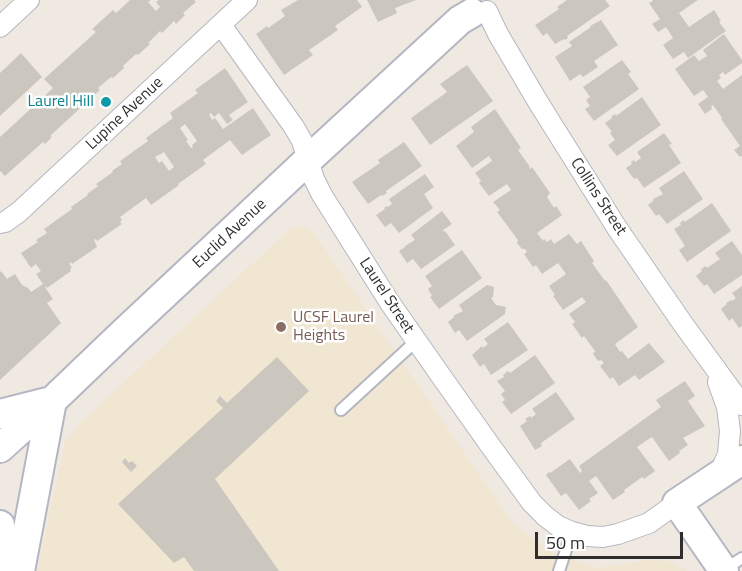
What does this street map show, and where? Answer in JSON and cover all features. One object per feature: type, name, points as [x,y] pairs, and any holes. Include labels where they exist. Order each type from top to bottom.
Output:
[{"type":"street","points":[[0,27],[29,0]]},
{"type":"street","name":"Lupine Avenue","points":[[0,223],[19,212],[247,0]]},
{"type":"street","name":"Euclid Avenue","points":[[0,448],[308,160],[479,10]]},
{"type":"street","name":"Collins Street","points":[[479,10],[612,219],[742,405]]},
{"type":"street","name":"Laurel Street","points":[[221,25],[294,127],[302,141],[314,179],[322,195],[416,341],[532,503],[558,526],[580,534]]},
{"type":"street","name":"Collins Street","points":[[706,356],[723,394],[729,419],[730,467]]},
{"type":"street","points":[[0,414],[52,401],[20,571]]},
{"type":"street","points":[[580,534],[603,537],[633,530],[649,523],[730,467]]},
{"type":"street","points":[[677,503],[724,571]]},
{"type":"street","points":[[0,525],[3,571]]},
{"type":"lane","points":[[341,410],[416,341]]},
{"type":"lane","points":[[559,571],[580,534]]},
{"type":"lane","points":[[724,571],[742,558]]},
{"type":"shaded area","name":"UCSF Laurel Heights","points":[[304,226],[313,232],[511,521],[547,550],[598,568],[649,560],[669,561],[687,571],[37,571],[65,441],[80,423],[291,228]]},
{"type":"building","points":[[130,0],[151,0],[148,2],[156,11],[160,7],[156,2],[159,0],[194,0],[196,2],[183,13],[185,15],[176,24],[174,21],[162,33],[160,31],[148,43],[150,44],[123,66],[124,68],[98,88],[100,90],[50,136],[52,137],[45,144],[43,142],[5,176],[0,171],[0,137],[53,88],[44,79],[96,32],[92,29],[113,10],[116,13]]},
{"type":"building","points":[[298,0],[357,0],[362,7],[335,26],[338,30],[309,50],[313,55],[284,75],[256,34],[285,16],[281,10]]},
{"type":"building","points":[[367,0],[416,0],[395,8],[397,13],[378,22]]},
{"type":"building","points":[[567,0],[605,0],[610,6],[567,36],[568,38],[555,44],[547,33],[543,36],[535,25],[559,9],[557,7]]},
{"type":"building","points":[[652,0],[698,0],[679,13],[689,27],[714,10],[726,31],[688,58],[684,52],[673,59],[663,45],[673,38],[666,27],[658,32],[652,24],[660,19],[649,3]]},
{"type":"building","points":[[601,20],[618,45],[594,61],[598,67],[583,77],[580,74],[570,81],[555,57],[572,46],[569,42]]},
{"type":"building","points":[[724,34],[742,60],[742,63],[725,75],[723,72],[719,75],[721,78],[717,81],[723,89],[742,75],[742,156],[740,157],[734,150],[740,146],[713,105],[712,109],[705,114],[698,104],[708,97],[703,90],[694,96],[675,69],[694,55],[699,61],[707,56],[703,50]]},
{"type":"building","points":[[21,53],[42,77],[0,116],[0,73]]},
{"type":"building","points":[[622,60],[631,72],[628,74],[639,89],[594,121],[585,109],[590,106],[586,100],[590,97],[583,87]]},
{"type":"building","points":[[467,65],[493,101],[430,145],[411,118],[447,92],[440,84]]},
{"type":"building","points":[[225,68],[248,102],[229,115],[233,120],[227,124],[219,113],[214,117],[211,113],[209,114],[212,120],[215,118],[223,129],[253,108],[271,135],[242,155],[230,140],[203,160],[206,164],[179,185],[151,205],[146,198],[120,217],[122,224],[97,241],[94,240],[97,247],[72,264],[71,262],[69,264],[72,267],[71,271],[47,288],[45,287],[53,299],[47,303],[61,323],[0,380],[0,272],[7,279],[15,274],[22,285],[31,292],[43,284],[36,274],[41,271],[36,264],[31,268],[21,253],[38,242],[36,240],[47,233],[44,229],[72,209],[71,207],[98,186],[96,184],[122,164],[120,161],[148,141],[146,138],[173,118],[170,113],[198,93],[195,90]],"holes":[[[185,124],[197,141],[191,148],[180,128]],[[164,152],[174,167],[169,171],[162,161],[159,163],[155,157]]]},
{"type":"building","points":[[642,97],[661,125],[617,156],[608,145],[615,140],[605,123]]},
{"type":"building","points":[[495,109],[521,148],[518,150],[529,168],[532,167],[550,193],[547,197],[562,215],[537,233],[543,241],[544,239],[547,242],[551,239],[554,244],[569,234],[577,244],[581,241],[594,261],[592,263],[638,327],[615,344],[620,352],[622,351],[628,359],[649,343],[665,362],[639,380],[635,375],[619,386],[613,377],[610,379],[600,366],[604,363],[601,360],[598,361],[593,354],[595,351],[572,324],[575,322],[569,314],[586,302],[582,297],[563,310],[549,286],[566,274],[558,263],[542,274],[536,265],[533,267],[524,254],[527,252],[517,243],[518,240],[497,212],[500,210],[493,202],[511,190],[507,184],[489,196],[475,173],[492,161],[489,156],[472,168],[456,146],[474,132],[471,127]]},
{"type":"building","points":[[664,133],[681,163],[644,188],[626,168],[634,160],[635,162],[641,158],[637,152]]},
{"type":"building","points":[[404,142],[422,166],[386,191],[387,193],[368,204],[352,182],[380,163],[378,160]]},
{"type":"building","points":[[684,171],[703,199],[667,224],[659,214],[656,216],[648,205],[653,199],[663,194],[659,188]]},
{"type":"building","points":[[425,174],[434,187],[424,194],[433,208],[399,233],[391,223],[385,227],[376,215],[392,204],[389,199]]},
{"type":"building","points":[[712,203],[731,231],[687,262],[679,250],[685,246],[674,229]]},
{"type":"building","points":[[442,211],[452,224],[443,230],[455,245],[421,269],[413,259],[407,263],[399,251],[415,240],[411,235]]},
{"type":"building","points":[[732,241],[742,255],[742,275],[714,294],[707,284],[704,286],[696,276],[702,271],[701,269],[706,266],[707,268],[720,259],[715,253]]},
{"type":"building","points":[[462,250],[482,278],[439,309],[430,297],[432,296],[428,289],[432,286],[425,276]]},
{"type":"building","points":[[487,285],[494,287],[491,298],[496,305],[506,307],[505,314],[467,341],[459,330],[455,333],[448,322],[453,316],[463,311],[459,305]]},
{"type":"building","points":[[742,286],[742,326],[739,328],[732,318],[729,321],[721,309],[726,303],[736,298],[732,293]]},
{"type":"building","points":[[508,322],[528,350],[491,375],[484,364],[480,367],[472,355],[488,344],[484,339]]},
{"type":"building","points":[[535,355],[555,383],[511,414],[502,402],[505,400],[501,394],[505,391],[497,381],[508,371],[510,373]]},
{"type":"building","points":[[277,357],[309,391],[215,479],[279,571],[194,571],[184,557],[174,563],[118,504],[223,408],[216,401],[220,396],[227,403]]},
{"type":"building","points":[[685,381],[695,396],[688,401],[705,426],[683,438],[688,445],[679,451],[680,453],[669,461],[652,437],[637,447],[655,471],[644,479],[642,477],[613,500],[596,476],[589,481],[598,493],[579,510],[566,493],[561,496],[546,475],[549,472],[570,459],[580,473],[582,471],[579,466],[661,407],[656,400]]},
{"type":"building","points":[[556,392],[575,419],[541,443],[542,446],[535,450],[520,426],[527,421],[525,419],[536,414],[532,409]]},
{"type":"building","points":[[125,458],[129,463],[132,461],[137,466],[131,472],[122,462]]},
{"type":"place","name":"Laurel Hill","points":[[106,102]]},
{"type":"place","name":"UCSF Laurel Heights","points":[[281,327]]}]
